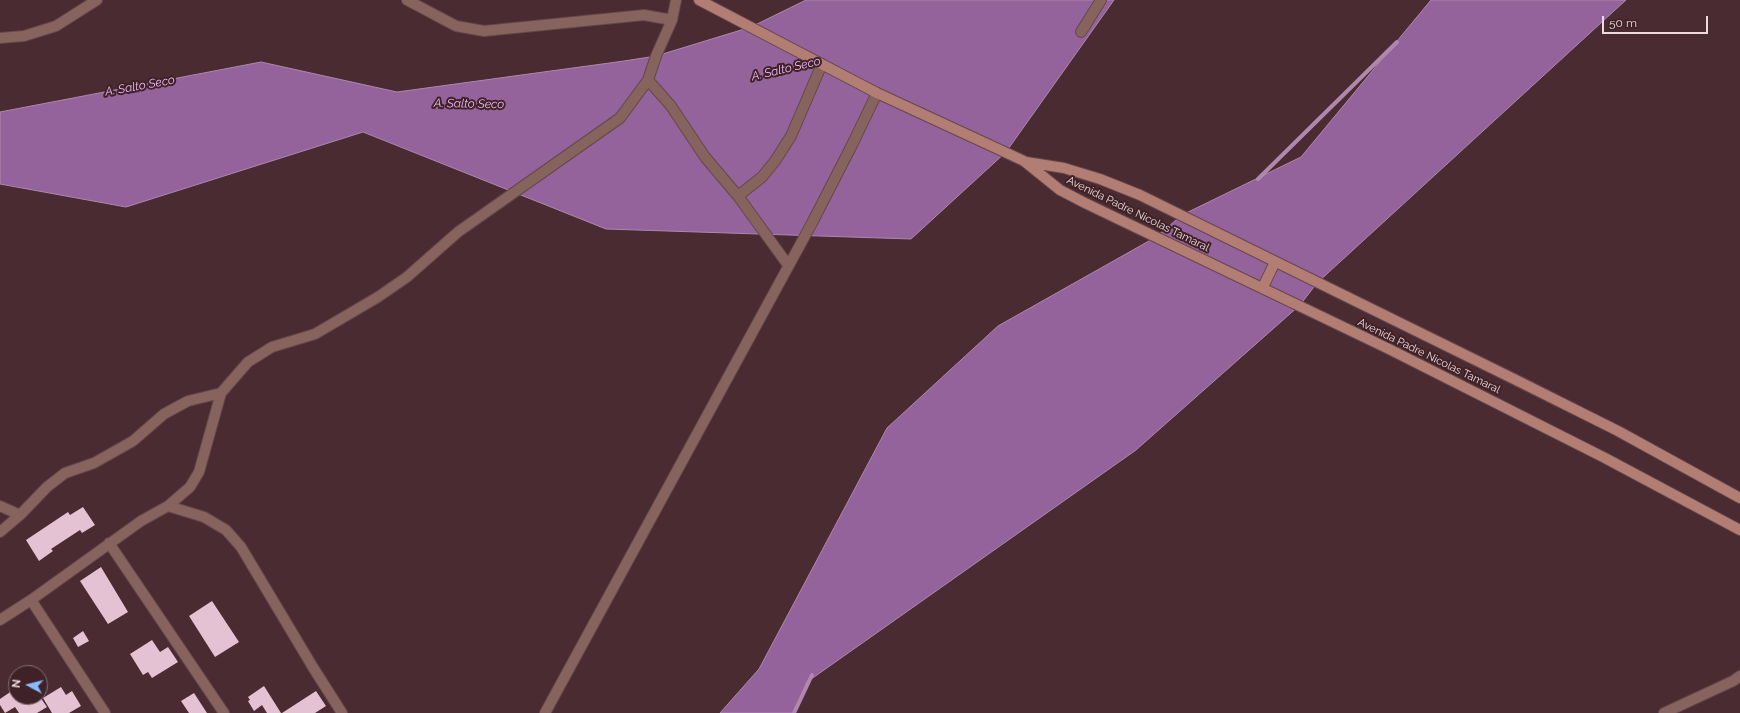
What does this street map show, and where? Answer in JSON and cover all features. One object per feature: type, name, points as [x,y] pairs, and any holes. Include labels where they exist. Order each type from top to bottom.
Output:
[{"type":"street","points":[[0,38],[24,36],[56,26],[97,0]]},
{"type":"street","points":[[407,0],[456,26],[484,31],[644,14],[672,20]]},
{"type":"street","points":[[0,620],[31,600],[141,521],[168,506],[190,487],[199,472],[221,393],[248,362],[272,347],[315,334],[378,297],[407,277],[458,232],[620,118],[648,80],[656,56],[672,20],[676,0]]},
{"type":"street","points":[[699,0],[925,116],[1024,161]]},
{"type":"street","points":[[1081,32],[1101,0]]},
{"type":"street","points":[[738,196],[762,177],[775,161],[791,136],[822,64]]},
{"type":"street","points":[[648,80],[671,106],[706,157],[738,196],[788,265]]},
{"type":"street","points":[[545,713],[582,642],[717,399],[852,145],[877,92]]},
{"type":"street","name":"Avenida Padre Nicolas Tamaral","points":[[1024,161],[1064,168],[1100,179],[1182,215],[1618,431],[1740,498]]},
{"type":"street","name":"Avenida Padre Nicolas Tamaral","points":[[1024,161],[1045,179],[1079,200],[1262,287],[1605,458],[1740,530]]},
{"type":"street","points":[[1262,287],[1275,262]]},
{"type":"street","points":[[0,532],[20,515],[46,487],[65,473],[94,463],[126,445],[164,414],[188,401],[221,393]]},
{"type":"street","points":[[0,506],[20,515]]},
{"type":"street","points":[[168,506],[204,517],[226,530],[241,547],[342,713]]},
{"type":"street","points":[[109,543],[224,713]]},
{"type":"street","points":[[31,600],[105,713]]},
{"type":"street","points":[[1664,713],[1733,681],[1740,676]]},
{"type":"water","name":"A. Salto Seco","points":[[806,0],[1114,0],[1006,152],[911,239],[606,229],[363,132],[126,207],[0,184],[0,112],[261,62],[397,92],[624,61],[656,56],[751,27]]},
{"type":"water","points":[[1431,0],[1626,0],[1317,283],[1300,305],[1136,450],[807,682],[794,713],[720,713],[759,669],[887,428],[998,326],[1156,237],[1182,215],[1301,157]]},
{"type":"building","points":[[83,507],[95,525],[82,533],[80,530],[51,549],[53,551],[39,561],[26,540],[68,512],[70,515]]},
{"type":"building","points":[[101,567],[128,612],[108,624],[80,581]]},
{"type":"building","points":[[212,601],[239,642],[215,657],[189,616]]},
{"type":"building","points":[[83,631],[89,641],[78,647],[73,638]]},
{"type":"building","points":[[152,640],[160,652],[168,647],[178,662],[152,678],[148,672],[143,675],[130,654]]},
{"type":"building","points":[[264,686],[281,713],[267,713],[262,705],[254,711],[248,701],[250,700],[248,697]]},
{"type":"building","points":[[61,687],[66,695],[72,691],[81,706],[69,713],[52,713],[47,705],[48,695]]},
{"type":"building","points":[[316,691],[326,706],[315,713],[282,713]]},
{"type":"building","points":[[194,693],[207,713],[189,713],[181,701]]},
{"type":"building","points":[[8,694],[8,705],[46,705],[47,707],[37,713],[19,713],[15,707],[5,713],[0,705],[0,699]]},
{"type":"waterway","points":[[1258,179],[1397,42]]},
{"type":"waterway","points":[[794,713],[812,675]]}]
